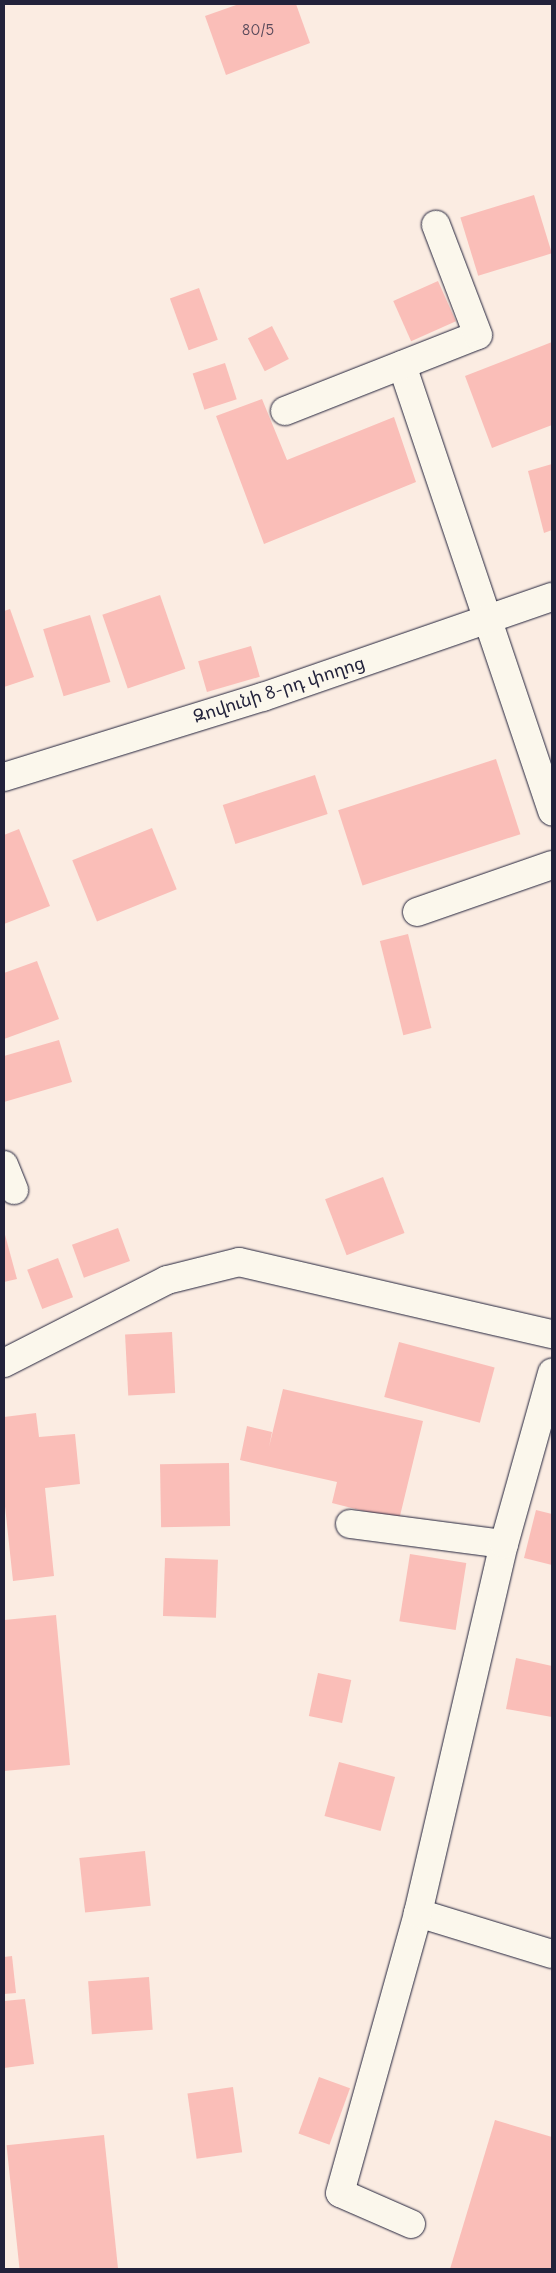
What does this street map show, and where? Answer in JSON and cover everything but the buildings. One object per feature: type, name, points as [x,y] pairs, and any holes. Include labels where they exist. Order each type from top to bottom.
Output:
[{"type":"street","points":[[285,410],[478,335],[436,225]]},
{"type":"street","points":[[402,365],[552,811]]},
{"type":"street","name":"Զովունի 8-րդ փողոց","points":[[4,777],[263,697],[552,597]]},
{"type":"street","points":[[417,912],[552,865]]},
{"type":"street","points":[[4,1363],[166,1280],[239,1262],[552,1334]]},
{"type":"street","points":[[411,2224],[340,2192],[418,1913],[504,1544],[552,1373]]},
{"type":"street","points":[[350,1524],[504,1544]]},
{"type":"street","points":[[418,1913],[552,1954]]}]
